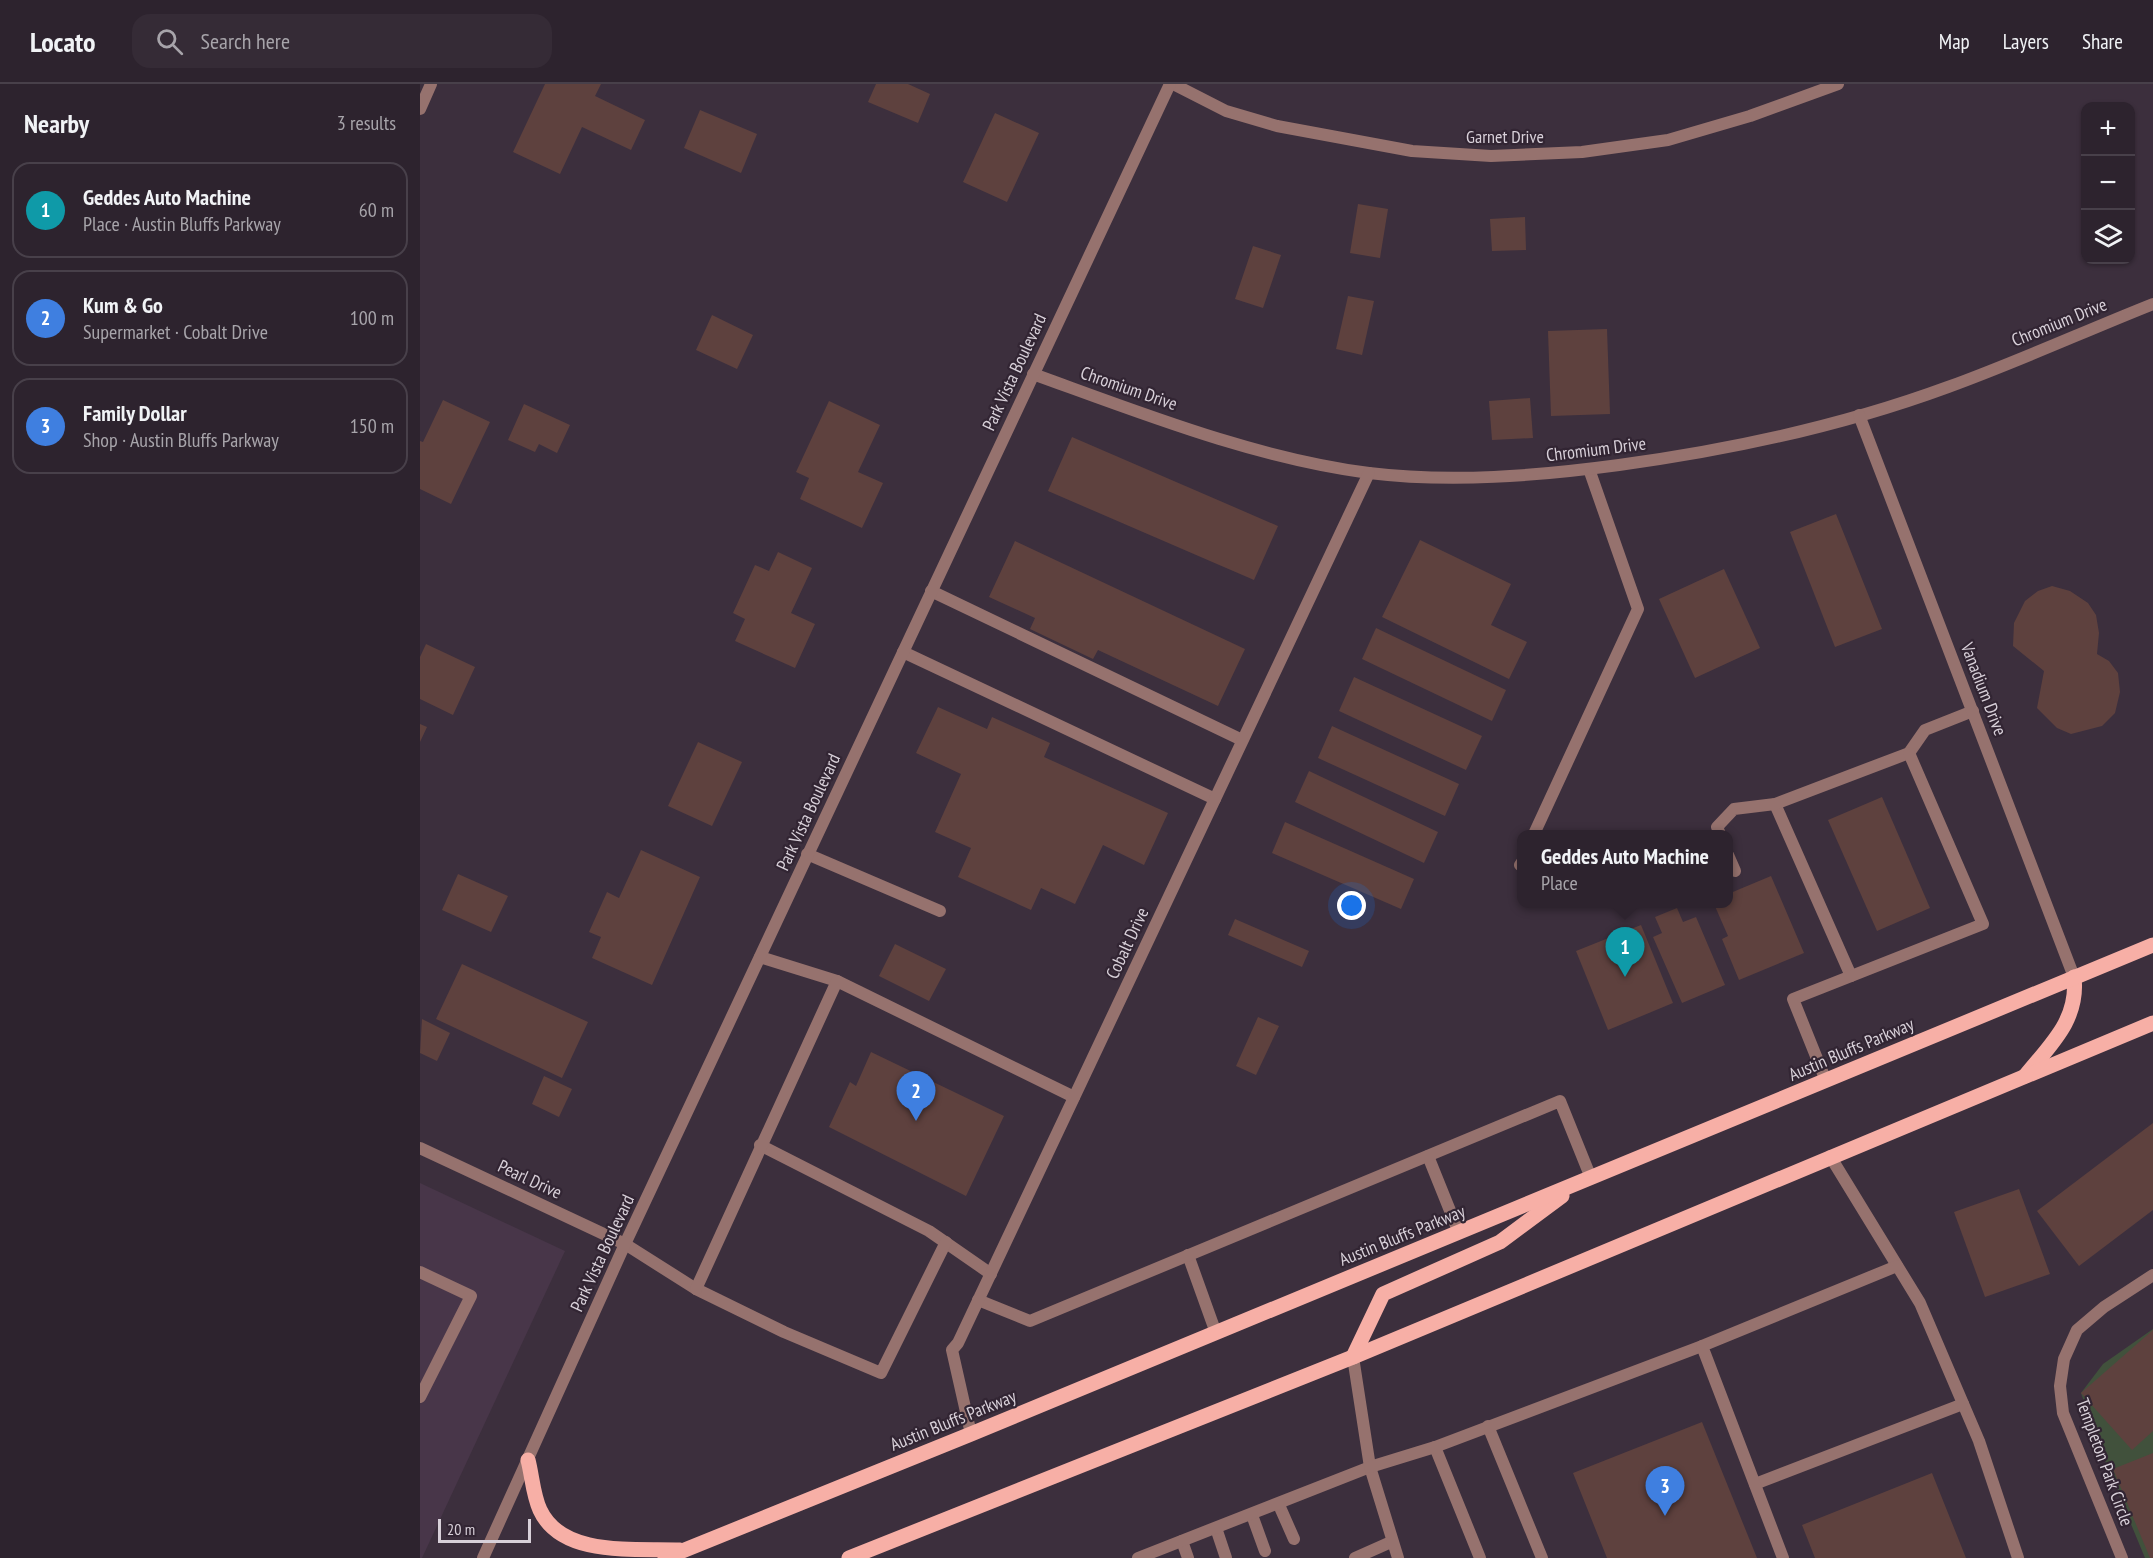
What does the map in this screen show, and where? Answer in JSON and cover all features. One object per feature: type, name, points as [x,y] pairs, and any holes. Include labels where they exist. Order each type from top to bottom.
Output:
[{"type":"main road","name":"Austin Bluffs Parkway","points":[[665,1558],[1459,1233],[2153,945]]},
{"type":"main road","points":[[2023,1078],[2071,1015],[2076,994],[2074,977]]},
{"type":"main road","points":[[849,1558],[1353,1357],[2153,1023]]},
{"type":"main road","points":[[1353,1357],[1383,1294],[1500,1242],[1586,1180]]},
{"type":"main road","points":[[528,1460],[540,1510],[557,1531],[569,1538],[600,1546],[683,1551]]},
{"type":"street","points":[[420,109],[431,84]]},
{"type":"street","name":"Garnet Drive","points":[[1172,84],[1226,111],[1288,128],[1412,151],[1491,156],[1582,152],[1668,140],[1750,116],[1838,84]]},
{"type":"street","name":"Park Vista Boulevard","points":[[483,1558],[625,1244],[759,957],[1172,84]]},
{"type":"street","name":"Chromium Drive","points":[[1034,374],[1206,433],[1311,462],[1369,472],[1467,477],[1589,469],[1679,457],[1746,444],[1859,415],[1947,387],[2153,303]]},
{"type":"street","name":"Vanadium Drive","points":[[1859,415],[2074,977]]},
{"type":"street","points":[[1536,830],[1638,609],[1589,469]]},
{"type":"street","name":"Cobalt Drive","points":[[971,1434],[952,1350],[991,1274],[1369,472]]},
{"type":"street","points":[[931,591],[1242,741]]},
{"type":"street","points":[[903,652],[1215,799]]},
{"type":"street","points":[[1718,830],[1717,827],[1734,809],[1775,804],[1909,753],[1925,730],[1973,711]]},
{"type":"street","points":[[1826,1081],[1793,999],[1983,924],[1909,753]]},
{"type":"street","points":[[1775,804],[1851,976]]},
{"type":"street","points":[[807,855],[940,910]]},
{"type":"street","points":[[1733,866],[1735,870]]},
{"type":"street","points":[[759,957],[837,981],[1074,1097]]},
{"type":"street","points":[[696,1289],[837,981]]},
{"type":"street","points":[[978,1300],[1030,1321],[1560,1101],[1586,1180]]},
{"type":"street","points":[[760,1145],[929,1231],[991,1274]]},
{"type":"street","name":"Pearl Drive","points":[[420,1148],[625,1244],[696,1289],[784,1332],[881,1373],[946,1242]]},
{"type":"street","points":[[1428,1156],[1459,1233]]},
{"type":"street","points":[[1830,1156],[1920,1303],[1979,1441],[2018,1558]]},
{"type":"street","points":[[1188,1256],[1216,1333]]},
{"type":"street","points":[[1144,1557],[1370,1467],[1435,1447],[1702,1346],[1898,1266]]},
{"type":"street","points":[[420,1272],[471,1296],[420,1397]]},
{"type":"street","name":"Templeton Park Circle","points":[[2122,1558],[2063,1413],[2060,1386],[2064,1359],[2077,1330],[2104,1306],[2153,1275]]},
{"type":"street","points":[[1702,1346],[1783,1558]]},
{"type":"street","points":[[1353,1357],[1370,1467],[1391,1542],[1398,1558]]},
{"type":"street","points":[[1755,1484],[1963,1404]]},
{"type":"street","points":[[1488,1426],[1542,1558]]},
{"type":"street","points":[[1435,1447],[1480,1558]]},
{"type":"street","points":[[1279,1504],[1294,1539]]},
{"type":"street","points":[[1252,1515],[1265,1551]]},
{"type":"street","points":[[1216,1528],[1226,1558]]},
{"type":"street","points":[[1182,1541],[1188,1558]]},
{"type":"street","points":[[1355,1558],[1391,1542]]},
{"type":"shaded area","points":[[420,1183],[565,1251],[422,1558],[420,1558]]},
{"type":"green space","points":[[2153,1329],[2153,1558],[2145,1558],[2107,1466],[2081,1393],[2103,1364]]},
{"type":"building","points":[[545,84],[601,84],[595,96],[645,120],[631,150],[582,127],[560,174],[513,152]]},
{"type":"building","points":[[876,84],[908,84],[930,94],[918,123],[868,102]]},
{"type":"building","points":[[700,110],[757,134],[741,173],[684,148]]},
{"type":"building","points":[[995,113],[1039,133],[1007,202],[963,182]]},
{"type":"building","points":[[1358,204],[1388,209],[1380,258],[1350,253]]},
{"type":"building","points":[[1525,217],[1526,250],[1492,251],[1490,219]]},
{"type":"building","points":[[1253,246],[1281,255],[1263,308],[1235,299]]},
{"type":"building","points":[[1348,296],[1374,301],[1362,355],[1336,349]]},
{"type":"building","points":[[712,315],[753,335],[737,369],[696,350]]},
{"type":"building","points":[[1607,329],[1610,414],[1551,416],[1548,331]]},
{"type":"building","points":[[1530,398],[1533,438],[1492,440],[1489,401]]},
{"type":"building","points":[[443,400],[490,422],[451,504],[420,489],[420,441],[423,442]]},
{"type":"building","points":[[829,401],[880,425],[858,472],[883,483],[862,528],[800,499],[809,478],[796,472]]},
{"type":"building","points":[[524,404],[570,425],[557,453],[539,444],[535,452],[508,440]]},
{"type":"building","points":[[1072,437],[1278,526],[1254,580],[1048,491]]},
{"type":"building","points":[[1836,514],[1882,629],[1835,647],[1790,532]]},
{"type":"building","points":[[1420,540],[1511,584],[1491,625],[1527,642],[1509,679],[1382,617]]},
{"type":"building","points":[[1015,541],[1245,649],[1218,706],[1098,650],[1093,659],[1030,629],[1035,618],[989,597]]},
{"type":"building","points":[[778,552],[812,568],[791,613],[815,624],[795,668],[735,641],[745,619],[733,613],[755,565],[769,571]]},
{"type":"building","points":[[1724,569],[1760,648],[1695,678],[1659,599]]},
{"type":"building","points":[[2052,586],[2070,591],[2088,603],[2096,615],[2099,633],[2097,654],[2109,661],[2118,673],[2120,692],[2115,713],[2102,726],[2071,734],[2057,728],[2037,708],[2044,671],[2013,646],[2014,623],[2025,601],[2038,591]]},
{"type":"building","points":[[1376,628],[1506,690],[1492,721],[1362,659]]},
{"type":"building","points":[[426,644],[475,667],[453,715],[420,699],[420,657]]},
{"type":"building","points":[[1354,677],[1482,736],[1466,770],[1339,711]]},
{"type":"building","points":[[938,707],[987,729],[992,717],[1050,743],[1044,757],[1168,813],[1144,865],[1103,845],[1075,904],[1041,888],[1031,910],[958,877],[971,848],[935,832],[961,774],[916,753]]},
{"type":"building","points":[[420,724],[427,727],[420,742]]},
{"type":"building","points":[[1332,726],[1459,784],[1445,816],[1318,758]]},
{"type":"building","points":[[698,742],[742,762],[712,826],[668,806]]},
{"type":"building","points":[[1309,771],[1438,832],[1424,863],[1295,802]]},
{"type":"building","points":[[1882,797],[1930,908],[1877,931],[1828,820]]},
{"type":"building","points":[[1285,822],[1414,879],[1401,909],[1272,853]]},
{"type":"building","points":[[641,850],[700,877],[652,985],[592,958],[601,937],[589,932],[607,892],[619,898]]},
{"type":"building","points":[[458,874],[508,896],[491,932],[442,910]]},
{"type":"building","points":[[1771,876],[1804,953],[1739,980],[1722,939],[1728,936],[1716,908],[1733,908],[1733,892]]},
{"type":"building","points":[[1677,908],[1683,922],[1696,917],[1725,985],[1682,1003],[1653,937],[1662,933],[1655,917]]},
{"type":"building","points":[[1235,919],[1309,951],[1302,967],[1228,935]]},
{"type":"building","points":[[1641,925],[1673,1003],[1608,1030],[1576,951]]},
{"type":"building","points":[[895,944],[946,969],[929,1001],[879,976]]},
{"type":"building","points":[[462,964],[588,1022],[562,1078],[436,1019]]},
{"type":"building","points":[[1258,1017],[1279,1026],[1256,1075],[1236,1066]]},
{"type":"building","points":[[422,1019],[450,1033],[437,1061],[420,1053]]},
{"type":"building","points":[[871,1052],[1004,1116],[966,1196],[829,1127],[850,1082],[856,1086]]},
{"type":"building","points":[[544,1076],[572,1089],[559,1117],[532,1104]]},
{"type":"building","points":[[2153,1123],[2153,1210],[2079,1266],[2037,1211]]},
{"type":"building","points":[[2019,1189],[2050,1274],[1985,1297],[1954,1212]]},
{"type":"building","points":[[2153,1330],[2153,1431],[2132,1450],[2081,1393]]},
{"type":"building","points":[[1702,1422],[1757,1558],[1607,1558],[1573,1473]]},
{"type":"building","points":[[2153,1453],[2153,1558],[2150,1558],[2113,1469]]},
{"type":"building","points":[[1932,1473],[1966,1558],[1815,1558],[1802,1525]]},
{"type":"place","name":"Geddes Auto Machine","points":[[1625,977]]},
{"type":"place","name":"Kum & Go","points":[[916,1121]]},
{"type":"place","name":"Family Dollar","points":[[1665,1516]]}]
